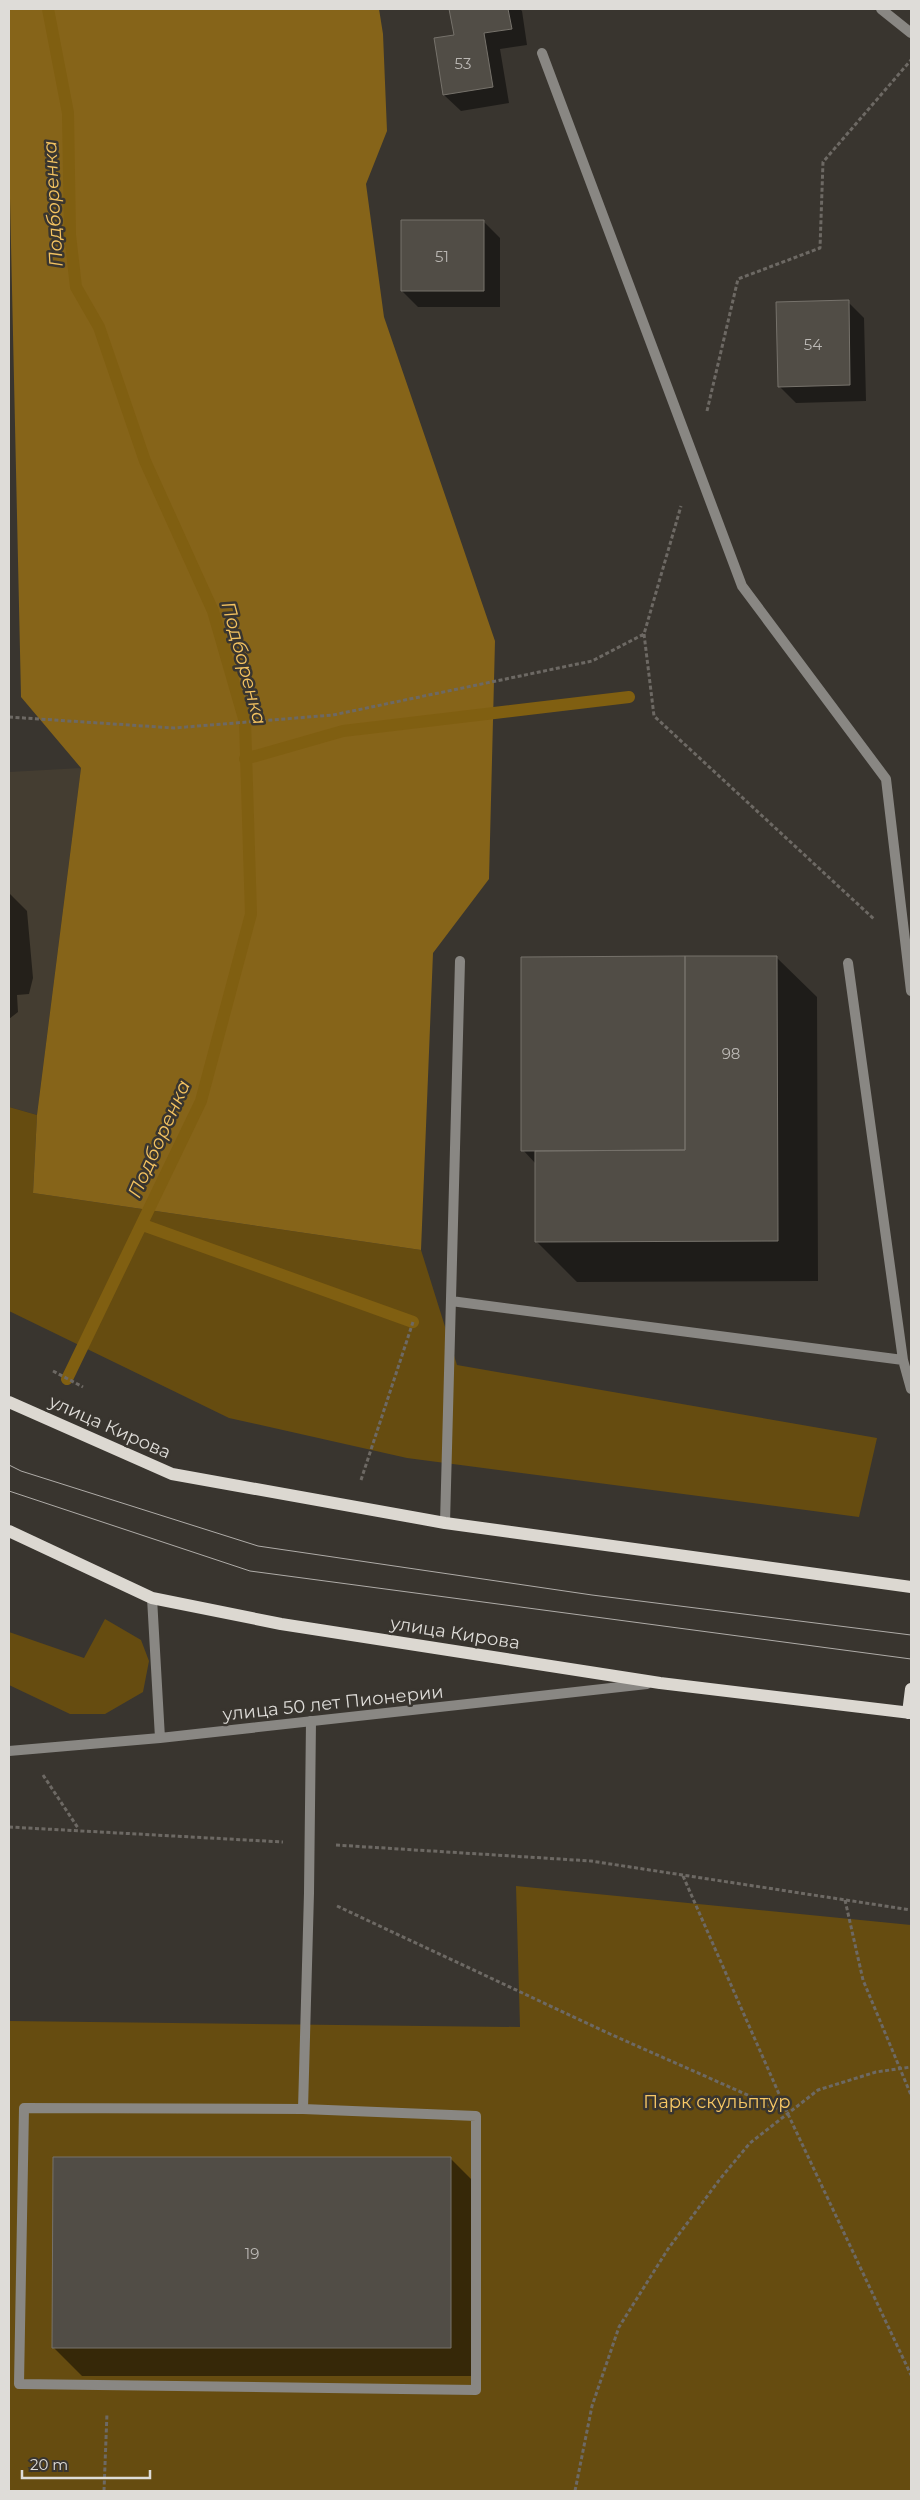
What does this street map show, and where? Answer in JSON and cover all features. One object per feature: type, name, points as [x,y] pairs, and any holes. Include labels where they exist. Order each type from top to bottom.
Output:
[{"type":"main road","name":"улица Кирова","points":[[9,1402],[172,1474],[445,1522],[911,1587]]},
{"type":"main road","name":"улица Кирова","points":[[9,1531],[152,1598],[281,1624],[660,1682],[910,1713]]},
{"type":"main road","points":[[910,1713],[911,1689]]},
{"type":"street","points":[[882,9],[911,33]]},
{"type":"street","points":[[542,53],[742,586],[886,779],[911,991]]},
{"type":"street","points":[[445,1522],[460,961]]},
{"type":"street","points":[[848,963],[903,1360],[911,1389]]},
{"type":"street","points":[[451,1301],[903,1360]]},
{"type":"street","points":[[152,1598],[160,1738]]},
{"type":"street","name":"улица 50 лет Пионерии","points":[[9,1751],[160,1738],[660,1682]]},
{"type":"street","points":[[303,2109],[309,1893],[308,1843],[311,1721]]},
{"type":"street","points":[[24,2108],[303,2109],[476,2116],[476,2390],[19,2384],[24,2108]]},
{"type":"path","points":[[706,412],[738,279],[820,248],[823,162],[911,60]]},
{"type":"path","points":[[695,460],[644,634],[654,716],[906,949]]},
{"type":"path","points":[[9,717],[174,728],[333,715],[592,661],[644,634]]},
{"type":"path","points":[[361,1481],[413,1322]]},
{"type":"path","points":[[53,1371],[82,1387]]},
{"type":"path","points":[[27,1750],[78,1829]]},
{"type":"path","points":[[9,1827],[78,1829],[591,1861],[911,1910]]},
{"type":"path","points":[[683,1876],[786,2112],[911,2375]]},
{"type":"path","points":[[309,1893],[610,2034],[786,2112]]},
{"type":"path","points":[[845,1900],[863,1980],[902,2069],[911,2095]]},
{"type":"path","points":[[575,2491],[592,2406],[620,2327],[668,2249],[720,2179],[750,2142],[786,2112],[818,2090],[876,2072],[911,2068]]},
{"type":"path","points":[[104,2491],[108,2385]]},
{"type":"shaded area","points":[[9,9],[379,9],[383,34],[387,131],[366,184],[384,317],[495,641],[489,879],[433,953],[421,1250],[33,1193],[37,1115],[81,768],[21,697],[9,153]]},
{"type":"shaded area","points":[[81,768],[37,1115],[9,1107],[9,772]]},
{"type":"green space","points":[[9,1107],[37,1115],[33,1193],[421,1250],[457,1365],[877,1438],[859,1517],[407,1458],[229,1418],[9,1311]]},
{"type":"green space","points":[[105,1619],[141,1640],[149,1661],[143,1692],[105,1714],[70,1714],[9,1685],[9,1632],[84,1658]]},
{"type":"green space","name":"Парк скульптур","points":[[516,1886],[911,1925],[911,2491],[9,2491],[9,2021],[520,2027]]},
{"type":"building","points":[[449,9],[508,9],[512,29],[484,33],[493,87],[443,95],[434,38],[454,35]]},
{"type":"building","points":[[401,220],[484,220],[484,291],[401,291]]},
{"type":"building","points":[[849,300],[850,385],[778,387],[776,302]]},
{"type":"building","points":[[685,956],[685,1150],[521,1151],[521,957]]},
{"type":"building","points":[[685,956],[777,956],[778,1241],[535,1242],[535,1151],[685,1150]]},
{"type":"building","points":[[53,2157],[451,2157],[451,2348],[52,2348]]},
{"type":"waterway","name":"Подборенка","points":[[48,9],[68,113],[70,235],[76,287],[99,327],[145,461],[213,611],[245,722],[251,914],[201,1101],[67,1379]]},
{"type":"waterway","points":[[245,759],[343,731],[629,697]]},
{"type":"waterway","points":[[143,1225],[413,1322]]},
{"type":"tram line","points":[[9,1465],[21,1471],[258,1546],[592,1595],[911,1635]]},
{"type":"tram line","points":[[9,1491],[250,1571],[911,1659]]}]
